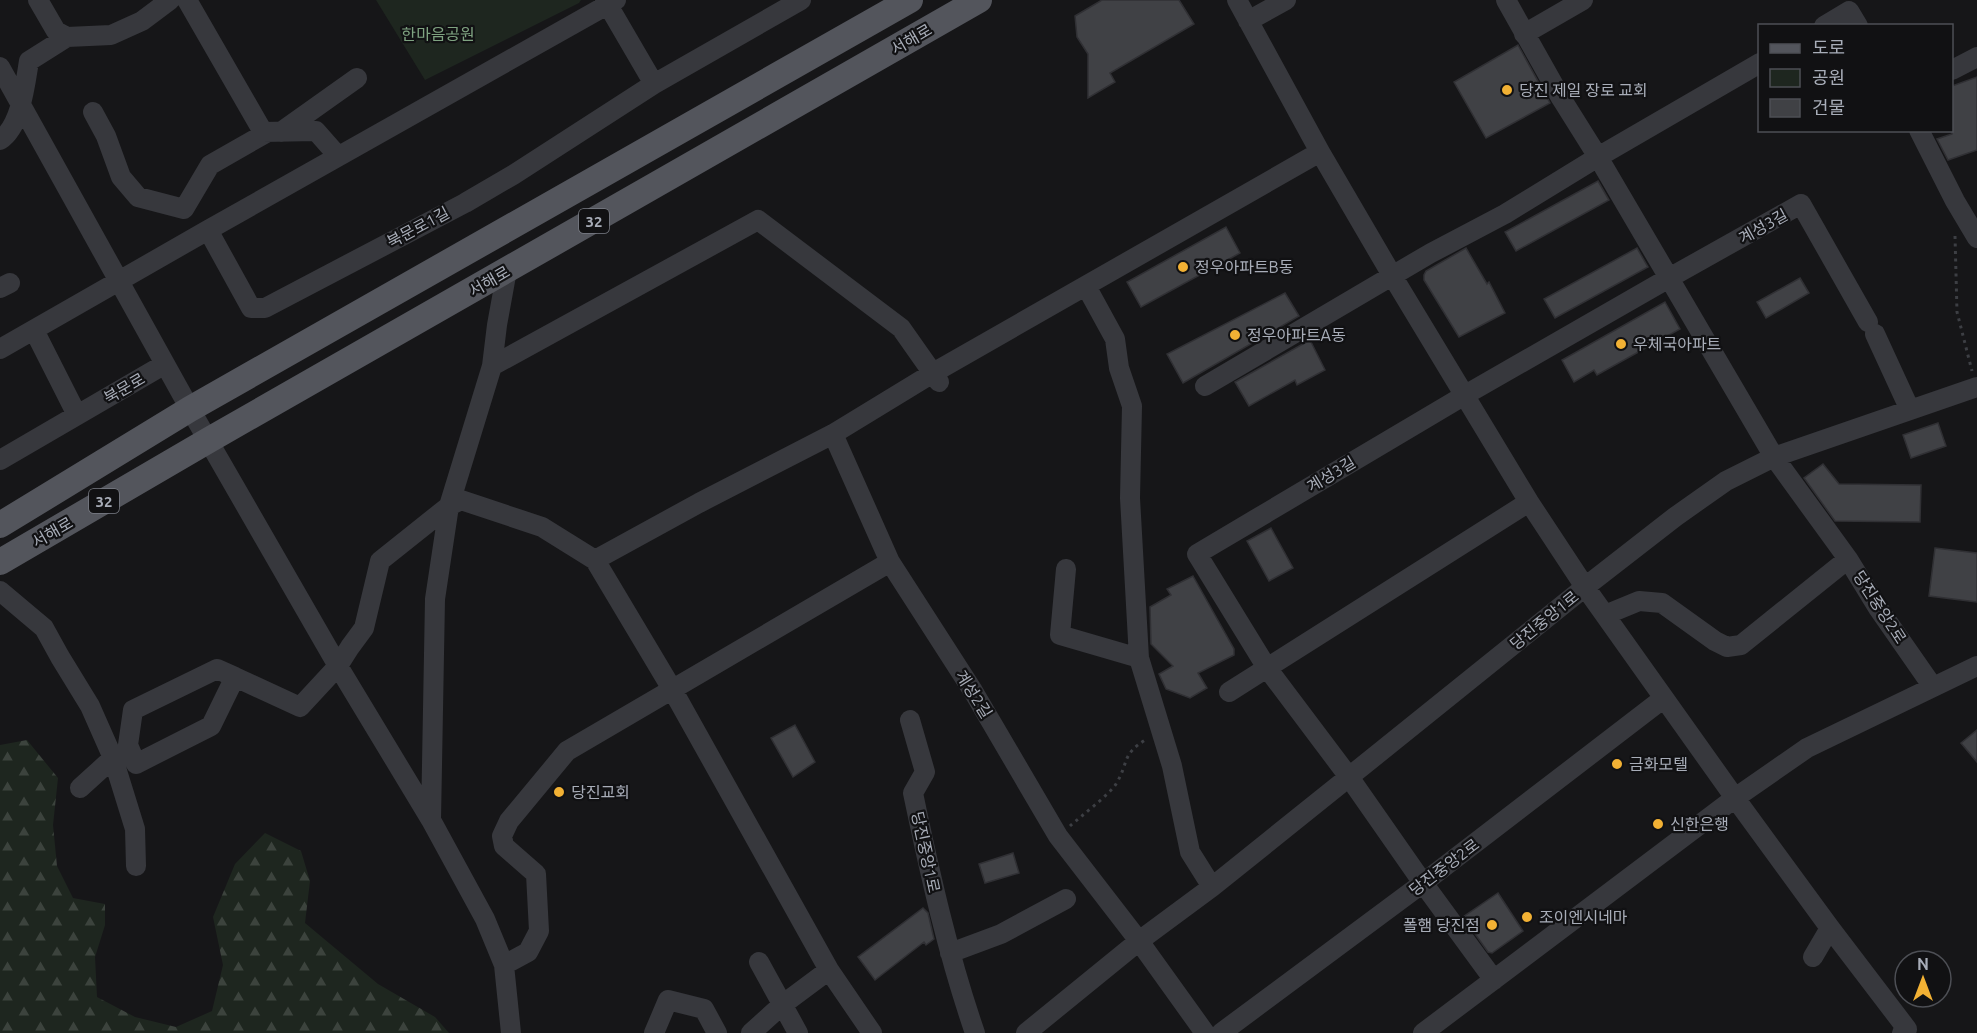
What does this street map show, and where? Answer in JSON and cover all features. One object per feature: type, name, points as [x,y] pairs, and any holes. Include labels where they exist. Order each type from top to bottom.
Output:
[{"type":"main road","name":"서해로","points":[[0,525],[190,409],[910,0]]},
{"type":"main road","name":"서해로","points":[[0,562],[979,0]]},
{"type":"street","points":[[38,0],[56,32],[67,37],[111,35],[142,21],[170,0]]},
{"type":"street","points":[[187,0],[263,132],[316,131],[338,156]]},
{"type":"street","name":"북문로1길","points":[[208,230],[251,308],[265,308],[513,175],[654,84],[801,0]]},
{"type":"street","points":[[1237,0],[1320,152],[1529,502],[1605,615],[1735,798],[1906,1029],[1902,1033]]},
{"type":"street","points":[[1248,21],[1286,0]]},
{"type":"street","points":[[1506,0],[1561,98],[1774,457],[1848,559]]},
{"type":"street","points":[[1524,34],[1583,0]]},
{"type":"street","points":[[0,349],[610,2],[654,84]]},
{"type":"street","points":[[1832,24],[1854,18]]},
{"type":"street","points":[[0,140],[7,135],[22,104],[29,62],[67,37]]},
{"type":"street","points":[[1953,69],[1977,57]]},
{"type":"street","points":[[1205,386],[1431,253],[1505,214],[1758,64]]},
{"type":"street","points":[[0,67],[190,409],[338,666],[431,820],[485,919],[504,965],[511,1033]]},
{"type":"street","points":[[93,112],[106,136],[121,177],[138,197],[184,209],[210,165],[274,133],[357,78]]},
{"type":"street","points":[[1920,132],[1955,201],[1977,238]]},
{"type":"street","points":[[595,560],[936,378],[1086,286],[1320,152]]},
{"type":"street","name":"계성3길","points":[[1267,668],[1197,554],[1465,395],[1801,204],[1872,328],[1910,410]]},
{"type":"street","points":[[492,366],[758,220],[901,328],[936,378]]},
{"type":"street","points":[[431,820],[435,599],[449,506],[492,366],[496,325],[507,270]]},
{"type":"street","points":[[1086,286],[1114,339],[1119,368],[1132,406],[1130,498],[1139,658],[1172,766],[1190,852],[1212,887]]},
{"type":"street","points":[[34,330],[77,416]]},
{"type":"street","name":"북문로","points":[[0,460],[165,364]]},
{"type":"street","name":"당진중앙1로","points":[[1026,1033],[1139,941],[1212,887],[1585,586],[1726,481],[1774,457],[1976,387]]},
{"type":"street","name":"계성2길","points":[[833,434],[890,562],[973,691],[1058,836],[1139,941]]},
{"type":"street","points":[[236,677],[211,726],[136,764],[128,745],[133,710],[217,669],[236,677],[300,707],[338,666],[364,628],[380,561],[449,506],[461,500],[542,526],[595,560],[672,689],[829,970],[872,1033]]},
{"type":"street","points":[[1229,692],[1529,502]]},
{"type":"street","name":"당진중앙2로","points":[[1605,615],[1639,601],[1662,603],[1715,641],[1727,646],[1741,645],[1848,559],[1878,608],[1933,687]]},
{"type":"street","points":[[504,965],[528,952],[539,931],[536,874],[504,846],[502,836],[509,821],[567,751],[890,562]]},
{"type":"street","points":[[1066,569],[1060,635],[1139,658]]},
{"type":"street","points":[[1,594],[44,628],[90,706],[113,758],[135,829],[136,866]]},
{"type":"street","points":[[1424,1033],[1735,798],[1807,748],[1977,666]]},
{"type":"street","points":[[1267,668],[1349,777],[1494,980]]},
{"type":"street","name":"당진중앙2로","points":[[1221,1033],[1423,883],[1664,698]]},
{"type":"street","name":"당진중앙1로","points":[[909,720],[925,772],[913,793],[933,890],[975,1033]]},
{"type":"street","points":[[80,788],[113,758]]},
{"type":"street","points":[[950,953],[1001,934],[1066,899]]},
{"type":"street","points":[[1813,957],[1830,928]]},
{"type":"street","points":[[1139,941],[1205,1033]]},
{"type":"street","points":[[759,962],[798,1033]]},
{"type":"street","points":[[751,1033],[829,970]]},
{"type":"street","points":[[654,1033],[668,1000],[704,1009],[717,1033]]},
{"type":"path","points":[[1955,235],[1957,312],[1976,387]]},
{"type":"path","points":[[1058,836],[1115,786],[1133,747],[1161,731]]},
{"type":"green space","name":"한마음공원","points":[[376,0],[581,0],[425,80]]},
{"type":"green space","points":[[27,740],[58,778],[53,825],[57,866],[73,898],[105,904],[105,925],[95,957],[97,997],[135,1017],[176,1027],[212,1011],[223,965],[213,917],[235,864],[265,833],[301,851],[310,881],[305,923],[378,984],[435,1017],[449,1033],[0,1033],[0,745]]},
{"type":"building","points":[[1102,0],[1179,0],[1194,24],[1110,73],[1115,82],[1088,98],[1088,54],[1077,37],[1075,16]]},
{"type":"building","name":"당진 제일 장로 교회","points":[[1518,45],[1550,103],[1486,138],[1454,82]]},
{"type":"building","points":[[1977,77],[1977,150],[1948,160],[1937,139],[1953,132],[1953,86]]},
{"type":"building","points":[[1598,181],[1609,200],[1516,251],[1505,232]]},
{"type":"building","name":"정우아파트B동","points":[[1226,227],[1240,253],[1141,307],[1127,282]]},
{"type":"building","points":[[1466,248],[1487,284],[1489,282],[1505,313],[1459,337],[1424,280],[1424,275],[1426,271]]},
{"type":"building","points":[[1637,248],[1648,267],[1555,318],[1544,299]]},
{"type":"building","points":[[1800,278],[1809,293],[1766,318],[1757,302]]},
{"type":"building","name":"정우아파트A동","points":[[1285,293],[1299,316],[1183,383],[1167,354]]},
{"type":"building","name":"우체국아파트","points":[[1665,302],[1680,329],[1597,375],[1594,370],[1574,382],[1562,360]]},
{"type":"building","points":[[1310,340],[1325,370],[1297,385],[1295,380],[1249,406],[1235,382]]},
{"type":"building","points":[[1938,423],[1946,446],[1911,458],[1903,435]]},
{"type":"building","points":[[1823,464],[1839,484],[1921,485],[1920,522],[1835,521],[1804,478]]},
{"type":"building","points":[[1271,528],[1293,568],[1269,581],[1247,541]]},
{"type":"building","points":[[1935,548],[1977,553],[1977,602],[1929,596]]},
{"type":"building","points":[[1193,576],[1234,649],[1234,655],[1198,673],[1207,688],[1190,698],[1166,689],[1159,674],[1173,666],[1151,644],[1150,607],[1171,595],[1167,589]]},
{"type":"building","points":[[795,725],[815,762],[793,777],[771,738]]},
{"type":"building","points":[[1977,730],[1977,762],[1961,743]]},
{"type":"building","points":[[1013,853],[1019,873],[985,883],[979,864]]},
{"type":"building","name":"폴햄 당진점","points":[[1498,893],[1523,931],[1492,953],[1488,952],[1463,917]]},
{"type":"building","points":[[923,908],[928,913],[934,939],[926,945],[924,942],[875,980],[858,957]]},
{"type":"place","name":"당진 제일 장로 교회","points":[[1507,90]]},
{"type":"place","name":"정우아파트B동","points":[[1183,267]]},
{"type":"place","name":"정우아파트A동","points":[[1235,335]]},
{"type":"place","name":"우체국아파트","points":[[1621,344]]},
{"type":"place","name":"금화모텔","points":[[1617,764]]},
{"type":"place","name":"당진교회","points":[[559,792]]},
{"type":"place","name":"신한은행","points":[[1658,824]]},
{"type":"place","name":"조이엔시네마","points":[[1527,917]]},
{"type":"place","name":"폴햄 당진점","points":[[1492,925]]}]
